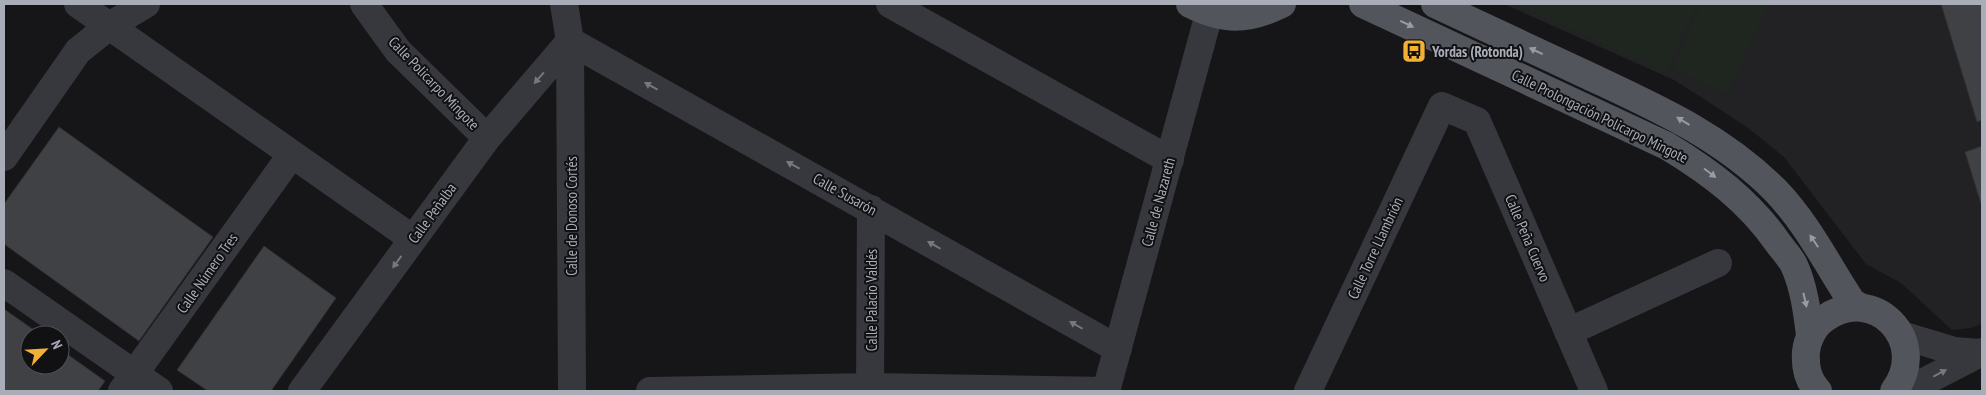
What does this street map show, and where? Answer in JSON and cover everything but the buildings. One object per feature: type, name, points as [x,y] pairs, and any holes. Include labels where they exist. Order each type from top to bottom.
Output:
[{"type":"main road","points":[[1200,9],[1236,18],[1262,13],[1282,4]]},
{"type":"main road","name":"Calle Prolongación Policarpo Mingote","points":[[1363,4],[1667,146],[1700,165],[1728,186],[1753,211],[1772,233],[1793,264],[1805,299],[1810,335]]},
{"type":"main road","name":"Calle Prolongación Policarpo Mingote","points":[[1435,4],[1674,116],[1717,141],[1743,161],[1775,191],[1799,218],[1852,302],[1862,308]]},
{"type":"main road","points":[[1809,386],[1805,362],[1810,335],[1819,322],[1832,313],[1846,308],[1862,308],[1878,312],[1891,322],[1901,335],[1906,350],[1906,366],[1901,381],[1894,391]]},
{"type":"street","points":[[78,4],[413,240]]},
{"type":"street","points":[[4,157],[78,51],[109,26],[146,4]]},
{"type":"street","name":"Calle Policarpo Mingote","points":[[364,4],[398,50],[487,138]]},
{"type":"street","name":"Calle de Donoso Cortés","points":[[564,4],[570,41],[572,391]]},
{"type":"street","points":[[890,4],[1170,160]]},
{"type":"street","name":"Calle de Nazareth","points":[[1106,391],[1170,160],[1200,9]]},
{"type":"street","name":"Calle Peñalba","points":[[302,391],[487,138],[570,41]]},
{"type":"street","name":"Calle Susarón","points":[[570,41],[1118,349]]},
{"type":"street","name":"Calle Peña Cuervo","points":[[1442,106],[1477,121],[1594,391]]},
{"type":"street","name":"Calle Torre Llambrión","points":[[1308,391],[1442,106]]},
{"type":"street","name":"Calle Número Tres","points":[[129,383],[292,154]]},
{"type":"street","name":"Calle Palacio Valdés","points":[[870,389],[871,209]]},
{"type":"street","points":[[1568,332],[1718,264]]},
{"type":"street","points":[[4,283],[129,383],[159,391]]},
{"type":"street","points":[[1901,335],[1954,351],[1981,352]]},
{"type":"street","points":[[1900,391],[1920,384],[1981,352]]},
{"type":"street","points":[[650,391],[870,389],[1106,391]]},
{"type":"shaded area","points":[[1504,4],[1982,4],[1982,324],[1971,328],[1952,330],[1901,283],[1866,264],[1784,157],[1747,127],[1674,80]]},
{"type":"shaded area","points":[[1516,4],[1698,4],[1666,73]]},
{"type":"shaded area","points":[[1701,4],[1769,4],[1727,94],[1672,69]]},
{"type":"place","name":"Yordas (Rotonda)","points":[[1414,51]]}]
